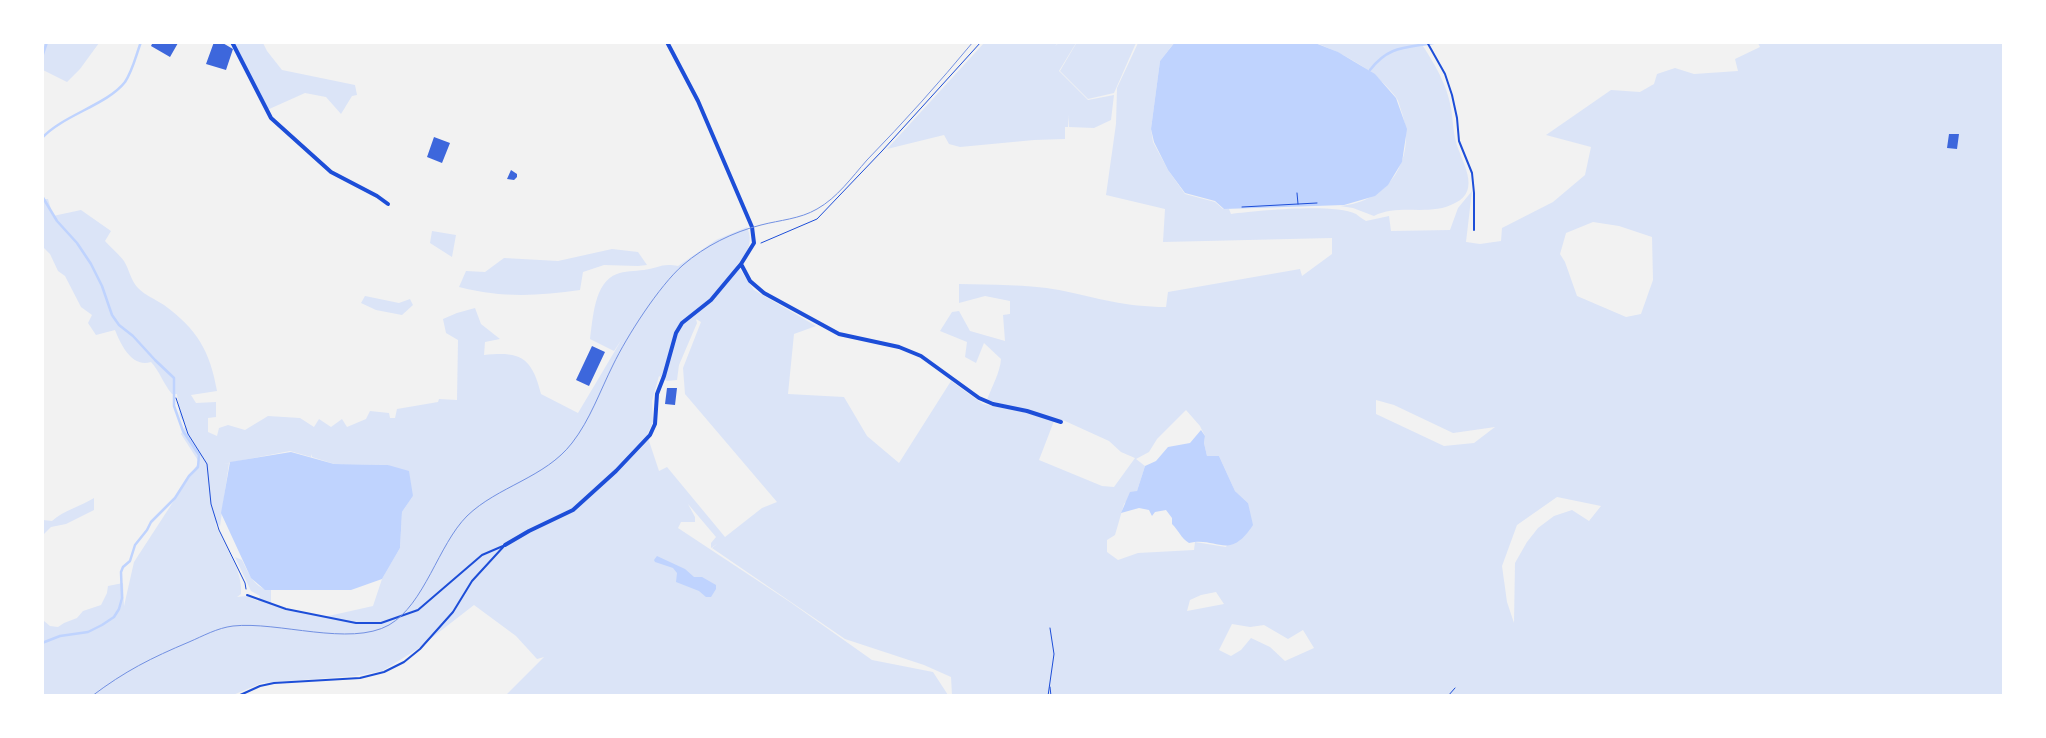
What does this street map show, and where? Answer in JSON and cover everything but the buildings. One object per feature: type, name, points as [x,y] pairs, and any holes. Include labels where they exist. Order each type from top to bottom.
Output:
[{"type":"street","points":[[232,42],[271,118],[331,172],[372,193],[388,204]]},
{"type":"street","points":[[505,545],[530,530],[575,509],[616,471],[650,435],[655,424],[657,394],[676,333],[682,323],[712,300],[742,264],[753,246],[754,234],[748,219],[698,101],[667,42]]},
{"type":"street","points":[[742,264],[750,282],[764,293],[840,334],[899,347],[921,356],[986,402],[1027,411],[1061,422]]},
{"type":"lane","points":[[1427,42],[1444,74],[1452,95],[1458,118],[1459,141],[1472,173],[1474,230]]},
{"type":"lane","points":[[247,595],[295,611],[356,623],[381,623],[422,608],[482,555],[505,545]]},
{"type":"lane","points":[[238,696],[260,686],[274,683],[360,678],[384,672],[404,662],[420,649],[453,612],[472,581],[505,545]]},
{"type":"path","points":[[753,246],[817,219],[882,151],[980,42]]},
{"type":"path","points":[[1297,193],[1298,204]]},
{"type":"path","points":[[1242,207],[1317,203]]},
{"type":"path","points":[[176,398],[188,434],[207,464],[211,504],[219,530],[245,583],[247,595]]},
{"type":"path","points":[[1048,696],[1054,654],[1050,628]]},
{"type":"path","points":[[1050,684],[1051,696]]},
{"type":"path","points":[[1448,696],[1455,688]]},
{"type":"shaded area","points":[[1077,42],[1136,43],[1114,93],[1088,99],[1060,71]]},
{"type":"shaded area","points":[[42,43],[99,43],[80,69],[67,82],[43,70]]},
{"type":"shaded area","points":[[234,43],[263,43],[282,70],[355,85],[357,95],[352,96],[341,114],[326,97],[305,93],[267,110]]},
{"type":"shaded area","points":[[984,43],[1058,43],[1055,46],[1059,43],[1076,43],[1059,71],[1088,100],[1114,95],[1111,120],[1094,128],[1069,127],[1069,115],[1068,127],[1065,127],[1065,139],[960,147],[949,144],[944,135],[887,149]]},
{"type":"shaded area","points":[[1138,43],[1174,43],[1160,61],[1151,129],[1153,142],[1168,170],[1185,194],[1215,202],[1223,209],[1229,209],[1231,214],[1313,208],[1330,209],[1356,214],[1366,221],[1389,216],[1391,231],[1450,230],[1458,208],[1472,191],[1466,242],[1480,244],[1501,241],[1502,228],[1553,202],[1585,175],[1591,147],[1546,135],[1611,90],[1640,92],[1654,84],[1657,74],[1675,68],[1694,74],[1738,71],[1735,59],[1760,47],[1758,43],[2003,43],[2003,695],[952,695],[951,677],[924,665],[845,639],[712,548],[717,544],[711,548],[711,543],[716,537],[688,504],[695,517],[695,522],[681,522],[678,528],[790,602],[872,660],[933,672],[948,695],[506,695],[544,657],[537,659],[516,636],[474,605],[416,650],[382,671],[355,676],[262,683],[233,695],[43,696],[43,622],[50,626],[58,627],[77,618],[83,611],[101,605],[108,586],[123,583],[124,606],[134,562],[199,462],[181,434],[186,425],[180,417],[177,394],[172,394],[151,362],[138,362],[128,354],[115,330],[96,335],[88,323],[92,315],[81,307],[65,276],[58,271],[50,254],[43,247],[43,199],[48,199],[53,216],[81,210],[111,231],[105,241],[124,261],[138,288],[164,305],[193,332],[206,353],[217,391],[191,395],[196,403],[216,402],[216,417],[208,418],[208,432],[217,436],[219,428],[228,425],[245,430],[268,416],[300,418],[314,427],[319,419],[331,427],[342,419],[347,427],[366,419],[370,411],[389,413],[390,418],[395,418],[397,409],[438,402],[439,399],[457,400],[458,340],[446,333],[443,319],[475,308],[481,324],[500,339],[485,342],[484,355],[507,354],[523,359],[529,364],[541,394],[578,413],[622,339],[614,351],[590,339],[596,302],[599,293],[609,278],[623,272],[644,270],[664,265],[678,266],[716,240],[747,227],[750,243],[737,265],[754,290],[816,326],[794,334],[788,394],[844,397],[867,436],[899,463],[951,381],[983,404],[1023,412],[1054,421],[1039,460],[1102,486],[1114,487],[1135,458],[1121,452],[1109,441],[1065,421],[987,400],[1001,359],[984,343],[976,363],[965,357],[967,342],[940,331],[952,312],[959,311],[970,331],[1005,341],[1003,315],[1010,314],[1010,301],[985,296],[959,303],[959,284],[1034,287],[1059,290],[1124,304],[1166,307],[1168,292],[1300,269],[1302,276],[1332,254],[1332,238],[1163,242],[1165,209],[1106,195],[1116,124],[1117,88]],"holes":[[[1593,222],[1619,226],[1652,237],[1653,280],[1641,314],[1626,317],[1577,296],[1565,262],[1560,254],[1566,233]],[[696,319],[701,322],[683,368],[685,394],[777,502],[762,508],[725,537],[667,467],[659,471],[647,435],[653,422],[652,401],[659,376],[667,381],[677,380],[679,365],[697,323]],[[1376,400],[1394,405],[1453,433],[1495,427],[1474,443],[1444,446],[1376,414]],[[1186,410],[1200,426],[1205,436],[1204,443],[1207,456],[1219,456],[1235,491],[1248,503],[1226,547],[1195,542],[1194,550],[1138,553],[1118,560],[1107,552],[1107,540],[1115,535],[1124,504],[1137,491],[1145,466],[1136,459],[1149,452],[1157,439]],[[290,451],[311,457],[312,454],[312,457],[334,464],[388,465],[413,496],[402,512],[400,548],[382,579],[373,606],[324,617],[271,605],[271,590],[256,584],[242,560],[235,557],[251,591],[260,596],[258,601],[247,596],[237,597],[241,594],[239,575],[215,522],[220,526],[229,463],[223,464]],[[1557,497],[1601,506],[1589,521],[1572,510],[1554,516],[1538,528],[1527,542],[1515,563],[1514,623],[1507,602],[1502,566],[1517,525]],[[1216,592],[1224,604],[1187,611],[1190,600],[1201,595]],[[1232,624],[1250,627],[1264,625],[1288,639],[1303,630],[1314,648],[1285,661],[1270,647],[1251,638],[1241,650],[1231,656],[1219,650]]]},
{"type":"shaded area","points":[[1316,43],[1421,43],[1439,74],[1449,99],[1456,142],[1468,175],[1467,191],[1463,197],[1445,207],[1425,210],[1394,210],[1374,216],[1353,208],[1340,206],[1357,203],[1372,196],[1385,187],[1395,176],[1402,162],[1406,130],[1396,98],[1378,78],[1359,64]]},
{"type":"shaded area","points":[[432,231],[456,235],[452,257],[430,243]]},
{"type":"shaded area","points":[[612,249],[638,252],[647,265],[604,265],[583,272],[580,290],[564,292],[520,295],[490,293],[459,287],[466,271],[485,272],[504,258],[558,261]]},
{"type":"shaded area","points":[[365,296],[399,303],[410,299],[413,305],[402,315],[376,310],[361,303]]},
{"type":"shaded area","points":[[94,498],[94,510],[66,524],[51,527],[43,535],[43,520],[52,521]]},
{"type":"water","points":[[1175,42],[1315,43],[1338,52],[1375,74],[1396,98],[1407,129],[1402,162],[1388,185],[1375,196],[1344,205],[1224,209],[1215,201],[1185,193],[1168,170],[1154,142],[1151,129],[1160,61]]},
{"type":"water","points":[[1201,430],[1205,436],[1204,443],[1207,456],[1219,456],[1235,491],[1248,503],[1253,525],[1245,536],[1230,545],[1207,542],[1189,543],[1172,524],[1172,518],[1166,510],[1155,512],[1152,516],[1149,510],[1139,508],[1121,513],[1130,492],[1137,491],[1145,466],[1156,461],[1168,447],[1190,443]]},
{"type":"water","points":[[291,452],[334,464],[388,465],[409,471],[413,496],[402,512],[400,548],[382,579],[351,590],[265,590],[251,578],[221,513],[230,462]]},
{"type":"water","points":[[657,556],[685,569],[694,577],[702,577],[716,585],[716,589],[711,597],[706,597],[699,591],[676,582],[677,573],[673,568],[655,562],[654,560]]},
{"type":"waterway","points":[[42,57],[47,42]]},
{"type":"waterway","points":[[42,138],[61,123],[117,90],[128,77],[141,42]]},
{"type":"waterway","points":[[1429,44],[1437,42]]},
{"type":"waterway","points":[[1563,42],[1581,42]]},
{"type":"waterway","points":[[1370,70],[1382,57],[1395,50],[1427,44]]},
{"type":"waterway","points":[[42,196],[57,221],[77,243],[91,264],[102,286],[112,315],[119,325],[133,336],[174,378],[174,406],[183,431],[199,455],[198,467],[189,476],[175,498],[151,522],[135,545],[130,561],[123,567],[121,572],[122,598],[119,609],[114,617],[88,632],[60,636],[42,643]]},
{"type":"tram line","points":[[92,696],[127,672],[150,660],[210,632],[227,627],[251,625],[334,634],[354,634],[373,631],[389,625],[412,603],[448,542],[467,516],[493,497],[549,465],[572,443],[589,415],[626,340],[654,298],[683,265],[710,246],[730,236],[761,225],[804,215],[831,199],[921,102],[973,42]]}]
